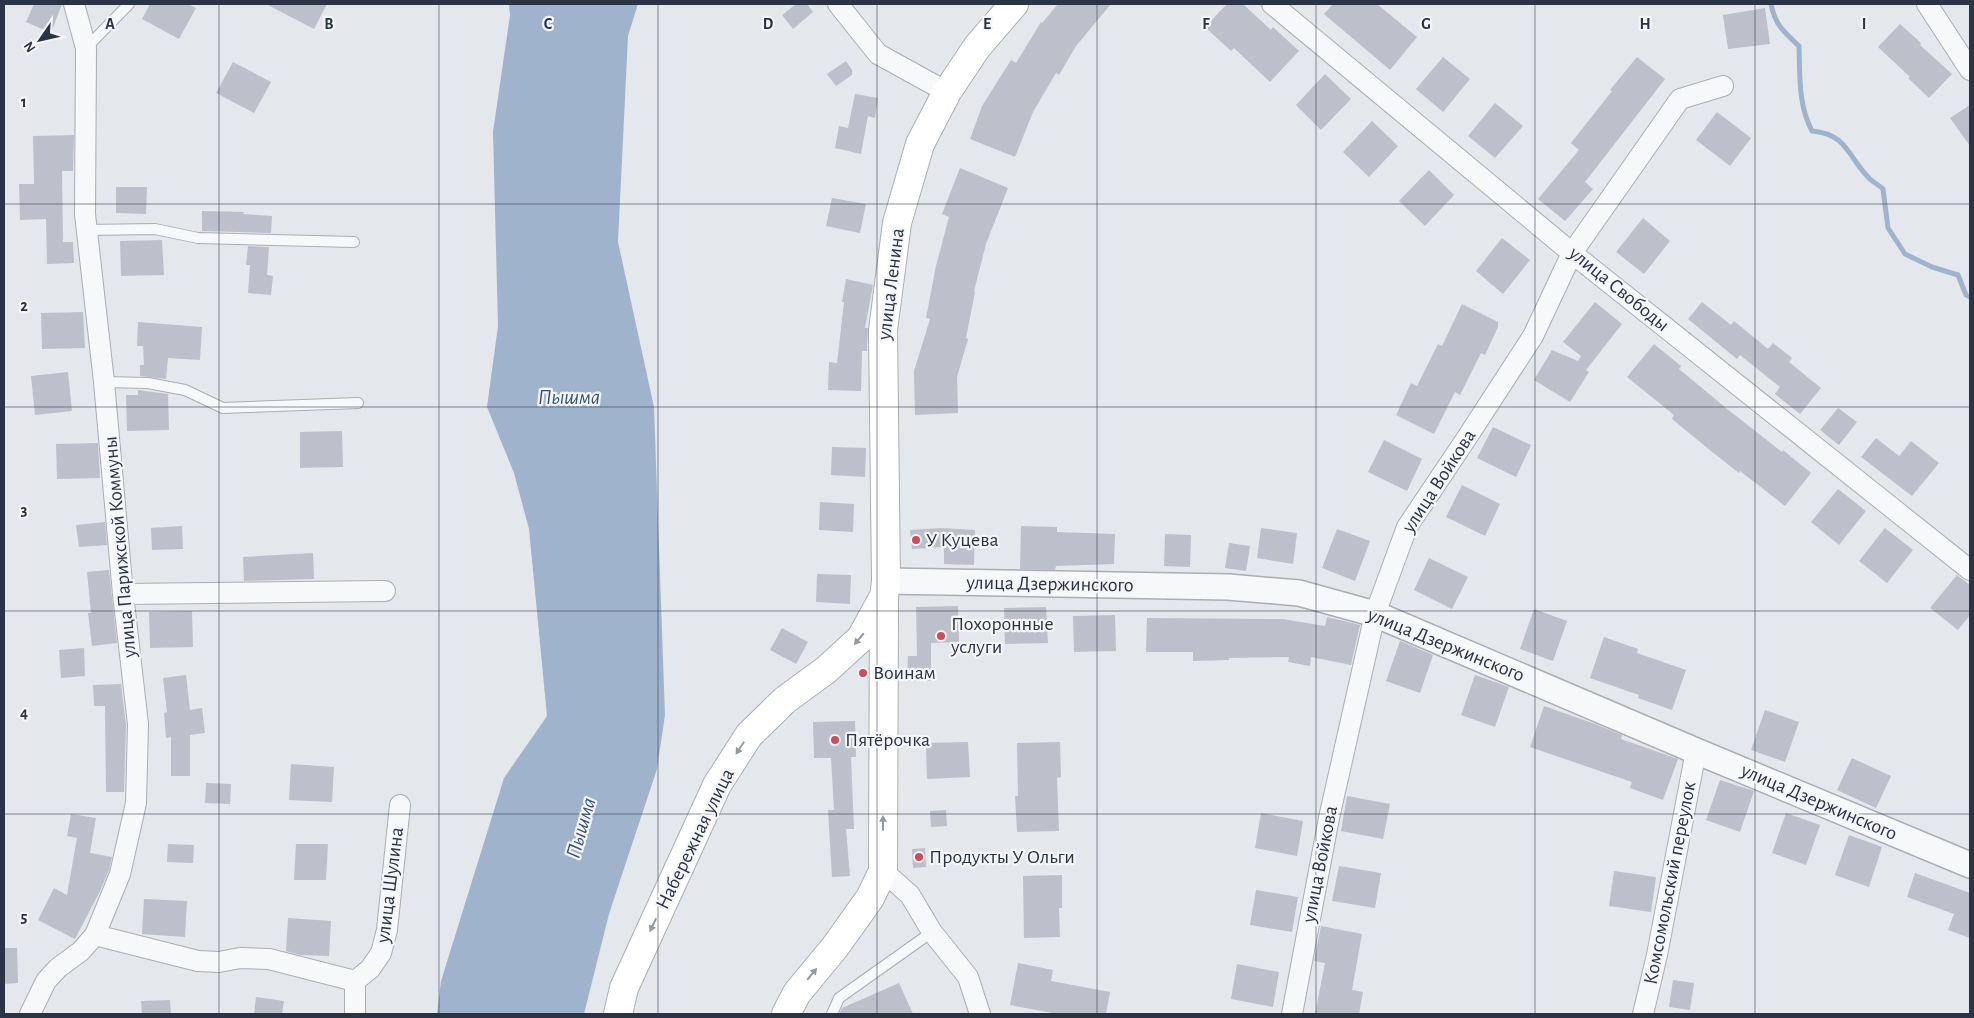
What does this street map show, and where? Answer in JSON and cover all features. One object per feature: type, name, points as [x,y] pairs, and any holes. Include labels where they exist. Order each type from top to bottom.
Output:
[{"type":"main road","name":"улица Ленина","points":[[883,872],[885,589],[883,330],[897,223],[920,144],[947,92],[977,47],[1014,4]]},
{"type":"main road","name":"Набережная улица","points":[[618,1014],[624,988],[717,785],[749,735],[785,700],[826,670],[861,638],[885,589]]},
{"type":"main road","points":[[786,1014],[797,993],[835,947],[870,898],[883,872]]},
{"type":"street","name":"улица Парижской Коммуны","points":[[30,1014],[46,981],[58,968],[81,951],[95,935],[120,874],[136,803],[138,724],[123,594],[104,382],[85,214],[86,48],[74,4]]},
{"type":"street","points":[[838,4],[878,54],[947,92]]},
{"type":"street","name":"улица Свободы","points":[[1272,4],[1572,252],[1970,570]]},
{"type":"street","points":[[1927,4],[1970,70]]},
{"type":"street","name":"улица Войкова","points":[[1292,1014],[1329,818],[1375,614],[1407,526],[1533,336],[1572,252],[1680,99],[1723,86]]},
{"type":"street","name":"улица Дзержинского","points":[[885,589],[1228,587],[1299,594],[1375,614],[1970,865]]},
{"type":"street","points":[[123,594],[385,591]]},
{"type":"street","name":"Комсомольский переулок","points":[[1643,1014],[1657,955],[1696,751]]},
{"type":"street","name":"улица Шулина","points":[[355,981],[370,969],[381,953],[386,930],[400,805]]},
{"type":"street","points":[[883,872],[910,895],[932,932],[968,978],[980,1014]]},
{"type":"street","points":[[95,935],[198,961],[218,962],[240,958],[269,959],[355,981],[355,1014]]},
{"type":"lane","points":[[86,48],[129,4]]},
{"type":"lane","points":[[87,230],[154,229],[198,238],[354,242]]},
{"type":"lane","points":[[104,382],[148,383],[185,390],[224,408],[358,403]]},
{"type":"lane","points":[[832,1014],[839,998],[932,932]]},
{"type":"water","name":"Пышма","points":[[509,4],[638,4],[628,36],[618,242],[654,407],[665,715],[657,769],[609,914],[584,1014],[437,1014],[441,981],[504,778],[547,716],[529,529],[514,473],[487,407],[498,326],[493,132],[510,15]]},
{"type":"building","points":[[34,4],[62,4],[51,33],[26,22]]},
{"type":"building","points":[[150,4],[188,4],[196,8],[179,39],[142,19]]},
{"type":"building","points":[[266,4],[327,4],[314,29]]},
{"type":"building","points":[[796,4],[807,4],[813,12],[793,29],[782,15]]},
{"type":"building","points":[[1058,4],[1111,4],[1076,46],[1059,75],[1056,73],[1033,112],[1015,157],[970,139],[982,106],[1011,60],[1016,63],[1041,22]]},
{"type":"building","points":[[1227,4],[1243,4],[1271,30],[1273,27],[1299,51],[1270,82],[1234,48],[1231,51],[1205,27]]},
{"type":"building","points":[[1333,4],[1377,4],[1417,37],[1390,70],[1324,14]]},
{"type":"building","points":[[1765,8],[1770,44],[1728,49],[1723,15]]},
{"type":"building","points":[[1900,24],[1952,74],[1929,98],[1878,47]]},
{"type":"building","points":[[1443,57],[1470,79],[1443,112],[1416,89]]},
{"type":"building","points":[[1637,57],[1665,79],[1585,182],[1593,189],[1565,221],[1538,199],[1579,150],[1571,143]]},
{"type":"building","points":[[846,61],[852,70],[852,75],[836,86],[827,74]]},
{"type":"building","points":[[233,62],[271,82],[254,113],[216,93]]},
{"type":"building","points":[[1325,74],[1351,99],[1321,130],[1296,105]]},
{"type":"building","points":[[855,94],[878,98],[875,118],[868,116],[861,154],[835,148],[839,126],[848,128]]},
{"type":"building","points":[[1495,103],[1523,126],[1495,158],[1468,136]]},
{"type":"building","points":[[1970,105],[1970,146],[1950,118]]},
{"type":"building","points":[[1717,112],[1751,138],[1730,166],[1696,140]]},
{"type":"building","points":[[1372,121],[1398,146],[1369,177],[1343,152]]},
{"type":"building","points":[[74,135],[73,171],[62,171],[63,242],[73,242],[74,263],[47,264],[46,219],[20,220],[19,184],[34,184],[33,136]]},
{"type":"building","points":[[960,168],[1008,188],[986,244],[974,291],[966,338],[968,339],[957,377],[958,413],[915,415],[914,371],[930,319],[926,318],[936,266],[949,217],[942,214]]},
{"type":"building","points":[[1429,170],[1454,195],[1425,226],[1399,201]]},
{"type":"building","points":[[116,187],[147,187],[146,214],[116,213]]},
{"type":"building","points":[[832,198],[866,204],[860,233],[826,226]]},
{"type":"building","points":[[202,211],[244,212],[243,214],[272,216],[271,233],[202,231]]},
{"type":"building","points":[[1643,218],[1670,241],[1644,274],[1616,252]]},
{"type":"building","points":[[1502,238],[1530,260],[1503,294],[1476,271]]},
{"type":"building","points":[[162,240],[164,275],[121,276],[120,241]]},
{"type":"building","points":[[248,246],[269,247],[267,275],[273,276],[271,295],[248,293],[250,265],[246,265]]},
{"type":"building","points":[[846,279],[873,285],[865,328],[868,328],[867,351],[862,351],[861,391],[828,390],[829,362],[837,363],[844,302],[842,302]]},
{"type":"building","points":[[1595,302],[1622,324],[1586,370],[1589,372],[1570,402],[1534,380],[1552,350],[1578,361],[1581,356],[1563,342]]},
{"type":"building","points":[[1702,302],[1731,325],[1734,321],[1768,349],[1773,343],[1792,358],[1789,362],[1821,388],[1800,414],[1775,394],[1780,387],[1740,355],[1737,359],[1688,319]]},
{"type":"building","points":[[1462,304],[1498,322],[1498,327],[1485,355],[1481,353],[1460,395],[1455,392],[1434,434],[1396,415],[1411,383],[1417,386],[1438,344],[1442,346]]},
{"type":"building","points":[[83,312],[85,348],[42,349],[41,313]]},
{"type":"building","points":[[138,322],[202,327],[200,360],[168,358],[166,379],[140,376],[140,365],[144,365],[143,346],[137,346]]},
{"type":"building","points":[[1654,344],[1681,366],[1679,369],[1726,408],[1811,473],[1785,506],[1711,451],[1672,419],[1674,415],[1627,377]]},
{"type":"building","points":[[68,372],[72,411],[35,415],[31,376]]},
{"type":"building","points":[[138,390],[168,394],[169,430],[127,431],[126,395],[138,395]]},
{"type":"building","points":[[1838,408],[1857,422],[1839,445],[1820,430]]},
{"type":"building","points":[[1493,427],[1531,445],[1516,477],[1477,458]]},
{"type":"building","points":[[342,431],[343,467],[300,468],[300,432]]},
{"type":"building","points":[[1876,438],[1899,456],[1911,441],[1939,463],[1912,496],[1861,457]]},
{"type":"building","points":[[1384,440],[1422,459],[1407,491],[1368,472]]},
{"type":"building","points":[[98,443],[100,478],[57,479],[56,444]]},
{"type":"building","points":[[832,447],[866,448],[865,477],[831,475]]},
{"type":"building","points":[[1462,485],[1500,504],[1485,536],[1446,517]]},
{"type":"building","points":[[1838,489],[1866,511],[1839,545],[1811,522]]},
{"type":"building","points":[[820,502],[854,504],[853,532],[819,530]]},
{"type":"building","points":[[105,522],[107,545],[79,547],[76,525]]},
{"type":"building","points":[[182,526],[183,549],[152,550],[151,528]]},
{"type":"building","points":[[1021,526],[1057,527],[1057,532],[1115,534],[1114,564],[1056,566],[1055,570],[1020,569]]},
{"type":"building","points":[[942,528],[975,530],[974,565],[944,564],[944,547],[912,549],[910,530]]},
{"type":"building","points":[[1261,528],[1297,533],[1293,564],[1257,558]]},
{"type":"building","points":[[1885,528],[1913,550],[1887,583],[1859,561]]},
{"type":"building","points":[[1337,529],[1370,541],[1355,581],[1322,568]]},
{"type":"building","points":[[1165,534],[1191,535],[1190,567],[1164,566]]},
{"type":"building","points":[[1229,543],[1250,546],[1246,571],[1225,568]]},
{"type":"building","points":[[313,553],[314,579],[244,581],[243,557]]},
{"type":"building","points":[[1429,558],[1468,577],[1452,609],[1414,590]]},
{"type":"building","points":[[109,570],[117,643],[92,646],[88,613],[91,613],[87,572]]},
{"type":"building","points":[[817,574],[851,575],[850,604],[816,602]]},
{"type":"building","points":[[1957,575],[1970,585],[1970,615],[1958,630],[1930,608]]},
{"type":"building","points":[[958,606],[959,642],[931,643],[931,681],[907,681],[908,656],[917,656],[916,607]]},
{"type":"building","points":[[1046,607],[1048,643],[1005,644],[1004,608]]},
{"type":"building","points":[[1534,609],[1567,621],[1553,661],[1520,649]]},
{"type":"building","points":[[192,611],[193,647],[150,648],[149,612]]},
{"type":"building","points":[[1115,615],[1116,651],[1074,652],[1073,616]]},
{"type":"building","points":[[1327,617],[1360,625],[1351,665],[1311,657],[1310,666],[1288,662],[1289,657],[1193,661],[1193,652],[1146,652],[1147,618],[1283,619],[1325,626]]},
{"type":"building","points":[[782,628],[808,642],[796,664],[770,650]]},
{"type":"building","points":[[1604,637],[1638,649],[1637,653],[1686,670],[1672,710],[1638,698],[1639,695],[1590,678]]},
{"type":"building","points":[[1400,641],[1433,655],[1420,693],[1386,681]]},
{"type":"building","points":[[84,648],[85,676],[61,678],[59,650]]},
{"type":"building","points":[[186,675],[190,710],[202,708],[205,733],[190,735],[190,776],[171,776],[171,737],[166,738],[164,713],[167,712],[163,678]]},
{"type":"building","points":[[1475,675],[1509,687],[1495,727],[1461,715]]},
{"type":"building","points":[[121,684],[126,725],[124,792],[106,792],[105,706],[94,706],[93,685]]},
{"type":"building","points":[[1544,706],[1622,735],[1621,739],[1678,759],[1663,800],[1630,788],[1632,782],[1530,747]]},
{"type":"building","points":[[1765,710],[1799,722],[1785,762],[1751,750]]},
{"type":"building","points":[[855,721],[856,757],[851,757],[854,829],[846,829],[850,876],[832,877],[828,810],[834,810],[831,758],[814,758],[813,722]]},
{"type":"building","points":[[968,742],[970,777],[927,779],[926,743]]},
{"type":"building","points":[[1060,742],[1061,777],[1057,778],[1059,831],[1017,832],[1015,796],[1018,796],[1017,743]]},
{"type":"building","points":[[1852,758],[1891,776],[1876,808],[1837,790]]},
{"type":"building","points":[[291,764],[334,767],[332,802],[289,800]]},
{"type":"building","points":[[1720,780],[1754,791],[1740,832],[1706,820]]},
{"type":"building","points":[[206,783],[231,784],[230,804],[205,803]]},
{"type":"building","points":[[1347,796],[1390,804],[1383,839],[1341,831]]},
{"type":"building","points":[[946,810],[947,826],[931,827],[930,811]]},
{"type":"building","points":[[1261,813],[1303,821],[1297,856],[1255,848]]},
{"type":"building","points":[[1786,813],[1820,825],[1806,865],[1772,853]]},
{"type":"building","points":[[71,814],[96,818],[90,853],[112,857],[100,891],[75,939],[38,920],[54,888],[67,895],[77,838],[67,836]]},
{"type":"building","points":[[1849,835],[1882,847],[1869,887],[1835,875]]},
{"type":"building","points":[[168,844],[194,845],[193,863],[167,862]]},
{"type":"building","points":[[296,844],[328,844],[326,880],[294,880]]},
{"type":"building","points":[[925,848],[926,867],[913,868],[912,849]]},
{"type":"building","points":[[1339,866],[1381,873],[1375,908],[1332,901]]},
{"type":"building","points":[[1614,871],[1656,877],[1651,912],[1609,906]]},
{"type":"building","points":[[1915,873],[1970,893],[1970,938],[1948,930],[1954,914],[1907,897]]},
{"type":"building","points":[[1062,875],[1062,908],[1059,908],[1060,937],[1024,938],[1023,876]]},
{"type":"building","points":[[1256,890],[1298,897],[1292,932],[1250,925]]},
{"type":"building","points":[[144,899],[187,901],[185,937],[142,934]]},
{"type":"building","points":[[288,918],[331,921],[329,956],[300,955],[286,951]]},
{"type":"building","points":[[1321,926],[1362,934],[1352,990],[1363,992],[1359,1014],[1315,1014],[1325,963],[1314,961]]},
{"type":"building","points":[[4,948],[17,948],[18,983],[4,984]]},
{"type":"building","points":[[1018,963],[1053,970],[1051,981],[1110,992],[1106,1014],[1058,1014],[1010,1005]]},
{"type":"building","points":[[1237,964],[1279,972],[1273,1007],[1231,999]]},
{"type":"building","points":[[1673,980],[1694,983],[1690,1010],[1669,1007]]},
{"type":"building","points":[[899,983],[913,1014],[839,1014],[842,1008]]},
{"type":"building","points":[[256,997],[284,1001],[282,1014],[254,1014]]},
{"type":"building","points":[[170,1000],[171,1014],[142,1014],[141,1001]]},
{"type":"waterway","points":[[1771,4],[1778,23],[1799,46],[1802,100],[1807,121],[1812,131],[1824,133],[1840,142],[1863,171],[1883,189],[1888,228],[1905,254],[1932,267],[1958,275],[1966,295],[1970,297]]},
{"type":"place","name":"У Куцева","points":[[916,540]]},
{"type":"place","name":"Похоронные услуги","points":[[941,636]]},
{"type":"place","name":"Воинам","points":[[863,673]]},
{"type":"place","name":"Пятёрочка","points":[[835,740]]},
{"type":"place","name":"Продукты У Ольги","points":[[919,857]]}]
